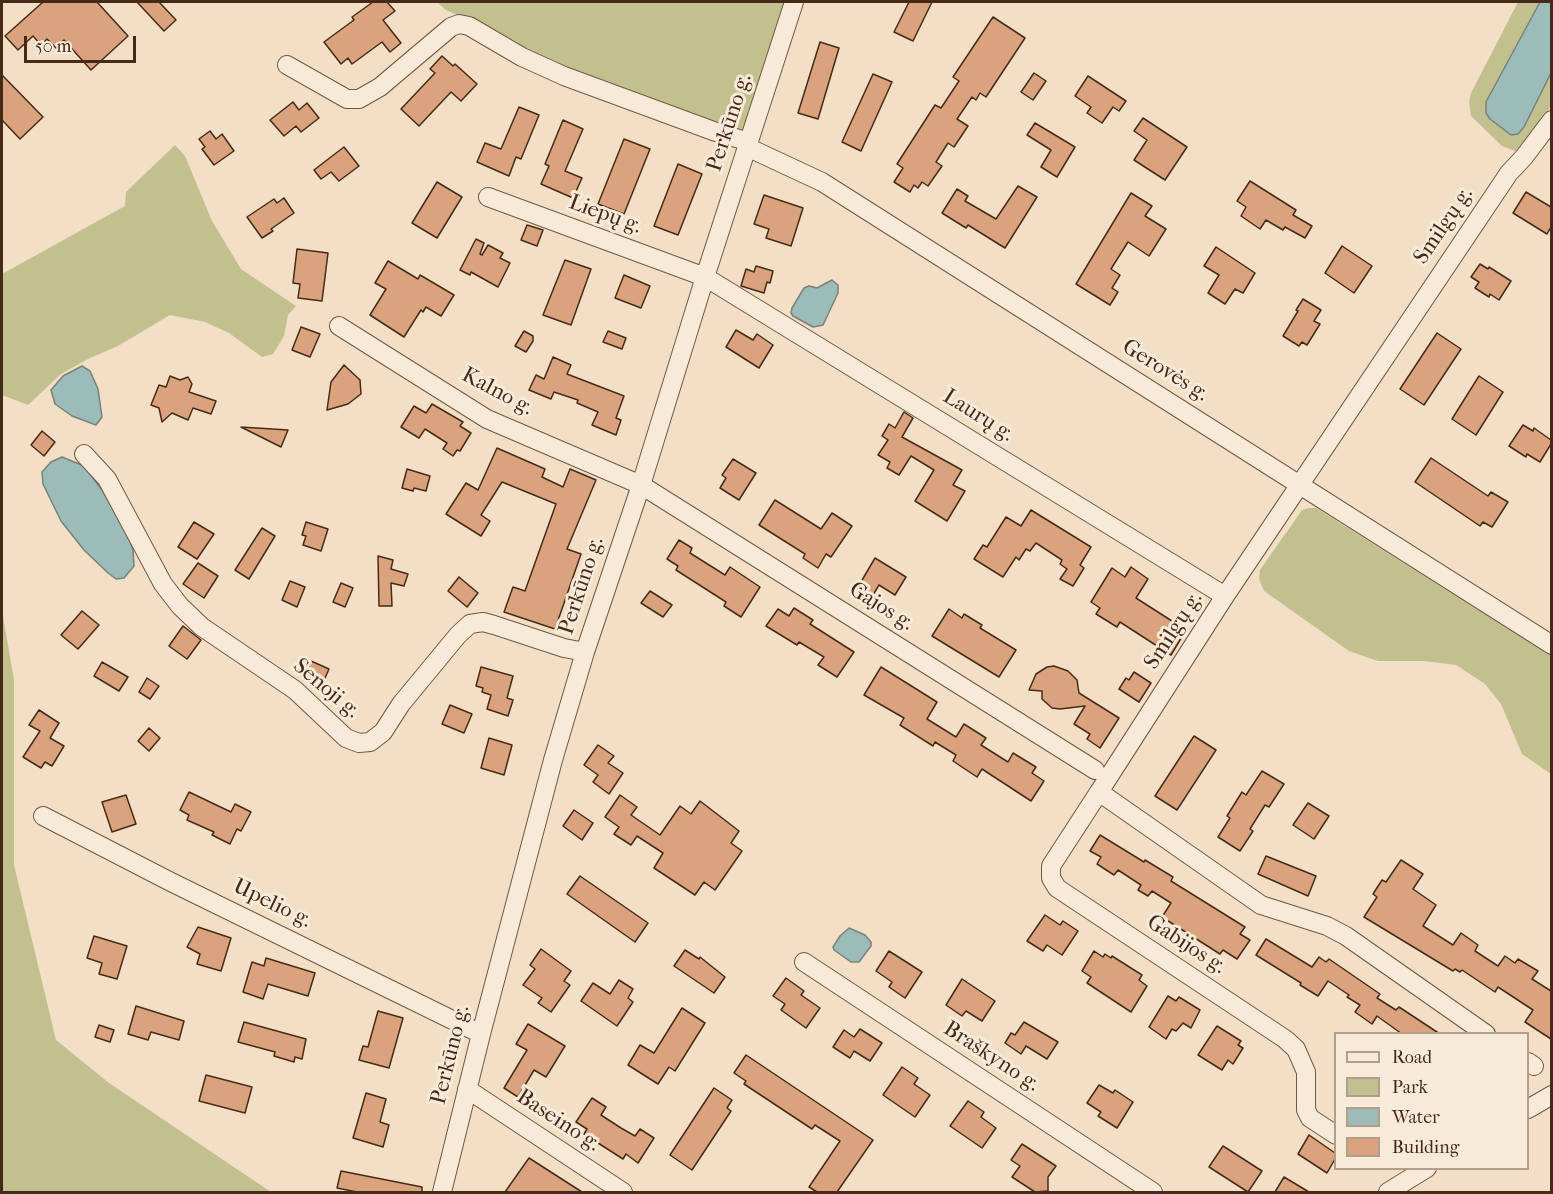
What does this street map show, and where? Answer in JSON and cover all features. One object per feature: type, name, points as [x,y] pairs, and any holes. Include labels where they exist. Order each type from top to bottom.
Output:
[{"type":"street","name":"Perkūno g.","points":[[442,1192],[553,760],[585,652],[641,484],[794,2]]},
{"type":"street","name":"Gerovės g.","points":[[287,64],[348,99],[359,99],[380,87],[451,27],[459,24],[469,26],[522,57],[564,76],[748,145],[822,182],[1551,645]]},
{"type":"street","name":"Smilgų g.","points":[[1099,792],[1226,596],[1509,173],[1524,157],[1551,120]]},
{"type":"street","name":"Liepų g.","points":[[489,197],[705,277]]},
{"type":"street","name":"Laurų g.","points":[[705,277],[1226,596]]},
{"type":"street","name":"Kalno g.","points":[[339,326],[487,418],[641,484]]},
{"type":"street","name":"Senoji g.","points":[[84,454],[107,479],[163,584],[180,606],[202,627],[295,690],[346,738],[359,743],[370,742],[383,732],[401,704],[451,643],[470,624],[483,622],[564,648],[585,652]]},
{"type":"street","name":"Gajos g.","points":[[641,484],[1095,770]]},
{"type":"street","points":[[1099,792],[1261,905],[1327,926],[1346,936],[1483,1032]]},
{"type":"street","name":"Gabijos g.","points":[[1099,792],[1051,866],[1050,878],[1058,888],[1286,1039],[1296,1049],[1306,1072],[1306,1110],[1310,1118],[1334,1134]]},
{"type":"street","name":"Upelio g.","points":[[43,816],[171,882],[481,1034]]},
{"type":"street","name":"Braškyno g.","points":[[804,962],[1153,1192]]},
{"type":"street","name":"Baseino g.","points":[[467,1089],[624,1192]]},
{"type":"street","points":[[1529,1108],[1551,1095]]},
{"type":"street","points":[[1388,1192],[1424,1170]]},
{"type":"green space","points":[[437,2],[786,2],[747,123],[738,133],[728,134],[531,53],[514,40],[446,10]]},
{"type":"green space","points":[[1518,2],[1540,2],[1486,102],[1524,127],[1551,73],[1551,105],[1535,135],[1524,148],[1515,151],[1502,146],[1471,116],[1469,102],[1471,93]]},
{"type":"green space","points":[[175,145],[185,156],[212,221],[241,269],[296,306],[288,315],[284,336],[273,354],[262,357],[229,333],[205,322],[170,315],[118,346],[61,374],[28,405],[2,395],[2,274],[125,206],[126,192]]},
{"type":"green space","points":[[1316,508],[1551,656],[1551,774],[1522,754],[1501,704],[1485,684],[1456,665],[1424,661],[1378,661],[1349,651],[1264,591],[1259,579],[1260,570],[1302,510]]},
{"type":"green space","points":[[2,610],[14,680],[14,865],[56,1040],[109,1083],[271,1192],[2,1192]]},
{"type":"water","points":[[1540,2],[1551,2],[1551,73],[1524,127],[1518,134],[1511,135],[1490,119],[1486,113],[1486,102]]},
{"type":"water","points":[[832,280],[838,285],[838,293],[823,325],[813,327],[793,316],[792,308],[804,288],[809,286],[817,288]]},
{"type":"water","points":[[82,366],[90,371],[98,389],[102,417],[96,425],[72,416],[55,404],[51,390],[63,376]]},
{"type":"water","points":[[62,457],[84,466],[123,525],[133,549],[134,566],[124,578],[116,579],[108,573],[84,550],[61,521],[43,484],[42,472],[51,462]]},
{"type":"water","points":[[849,928],[865,935],[871,942],[871,946],[859,962],[851,962],[833,947]]},
{"type":"building","points":[[43,2],[97,2],[128,36],[91,70],[64,40],[56,48],[47,39],[41,45],[33,36],[18,50],[5,36]]},
{"type":"building","points":[[137,2],[159,2],[176,20],[164,31]]},
{"type":"building","points":[[373,2],[387,2],[395,11],[383,20],[401,43],[390,52],[382,42],[352,64],[348,58],[341,64],[324,42],[354,20],[352,17]]},
{"type":"building","points":[[909,2],[932,2],[913,41],[894,32]]},
{"type":"building","points":[[993,17],[1025,38],[986,97],[980,93],[976,100],[972,97],[957,119],[968,126],[954,147],[948,143],[936,162],[942,166],[928,186],[922,182],[918,188],[914,185],[910,192],[894,182],[903,168],[897,164],[935,105],[941,108],[959,81],[953,77]]},
{"type":"building","points":[[820,42],[839,48],[818,119],[798,113]]},
{"type":"building","points":[[442,56],[453,66],[455,64],[477,84],[461,101],[451,92],[419,126],[401,109],[435,73],[430,69]]},
{"type":"building","points":[[1034,73],[1046,81],[1033,100],[1021,92]]},
{"type":"building","points":[[873,74],[892,82],[861,151],[842,142]]},
{"type":"building","points":[[2,75],[43,117],[20,139],[2,120]]},
{"type":"building","points":[[1088,76],[1126,101],[1119,111],[1113,107],[1102,123],[1087,113],[1091,107],[1075,96]]},
{"type":"building","points":[[293,102],[299,110],[307,103],[319,118],[301,132],[296,126],[284,136],[270,120]]},
{"type":"building","points":[[519,107],[539,115],[521,159],[516,157],[509,176],[477,162],[485,143],[501,149]]},
{"type":"building","points":[[1143,118],[1187,147],[1165,180],[1134,160],[1147,140],[1134,131]]},
{"type":"building","points":[[563,120],[583,129],[565,171],[582,178],[573,198],[541,184],[549,166],[545,164]]},
{"type":"building","points":[[1035,123],[1075,147],[1057,177],[1041,167],[1051,150],[1027,135]]},
{"type":"building","points":[[210,131],[216,139],[222,134],[234,151],[214,165],[202,149],[205,147],[199,139]]},
{"type":"building","points":[[624,139],[650,149],[624,214],[598,204]]},
{"type":"building","points":[[344,147],[359,166],[339,181],[331,172],[321,179],[314,170]]},
{"type":"building","points":[[678,164],[702,174],[678,235],[654,226]]},
{"type":"building","points":[[1250,181],[1296,210],[1293,215],[1312,226],[1305,238],[1285,227],[1283,230],[1266,220],[1260,229],[1241,216],[1246,207],[1237,201]]},
{"type":"building","points":[[437,182],[462,197],[437,238],[412,223]]},
{"type":"building","points":[[1018,186],[1037,197],[1005,248],[968,225],[966,228],[942,213],[957,189],[968,196],[965,201],[996,219]]},
{"type":"building","points":[[1526,192],[1551,207],[1551,227],[1547,234],[1513,213]]},
{"type":"building","points":[[1131,193],[1152,206],[1145,216],[1166,229],[1149,256],[1128,242],[1111,269],[1120,275],[1112,288],[1118,292],[1110,305],[1076,284]]},
{"type":"building","points":[[764,195],[803,208],[791,246],[766,238],[769,229],[754,224]]},
{"type":"building","points":[[284,198],[294,213],[262,238],[247,217],[274,199],[277,203]]},
{"type":"building","points":[[527,225],[543,230],[537,246],[521,240]]},
{"type":"building","points":[[476,239],[484,243],[480,254],[482,255],[488,245],[503,253],[500,258],[510,263],[498,287],[471,272],[470,275],[460,270]]},
{"type":"building","points":[[1342,246],[1372,266],[1354,293],[1325,273]]},
{"type":"building","points":[[1216,247],[1255,273],[1243,293],[1235,289],[1225,304],[1208,293],[1219,275],[1204,266]]},
{"type":"building","points":[[297,249],[328,253],[322,301],[298,298],[300,284],[293,283]]},
{"type":"building","points":[[565,260],[591,269],[571,325],[543,315]]},
{"type":"building","points":[[388,261],[418,279],[420,275],[454,295],[441,316],[426,307],[423,312],[421,310],[404,337],[370,315],[386,289],[375,283]]},
{"type":"building","points":[[1480,264],[1511,281],[1499,300],[1475,288],[1479,282],[1471,277]]},
{"type":"building","points":[[756,266],[773,271],[764,293],[741,286],[746,269],[754,272]]},
{"type":"building","points":[[624,275],[650,286],[641,308],[615,298]]},
{"type":"building","points":[[1303,299],[1321,310],[1314,321],[1320,324],[1307,345],[1302,342],[1299,346],[1283,336]]},
{"type":"building","points":[[301,327],[320,334],[310,357],[292,350]]},
{"type":"building","points":[[736,330],[753,340],[757,334],[773,345],[759,368],[726,347]]},
{"type":"building","points":[[524,331],[533,336],[533,341],[526,352],[515,346]]},
{"type":"building","points":[[608,331],[626,338],[622,349],[603,342]]},
{"type":"building","points":[[1437,333],[1461,349],[1424,405],[1400,389]]},
{"type":"building","points":[[553,357],[571,365],[567,374],[624,396],[616,418],[621,420],[616,435],[592,425],[598,412],[577,403],[578,400],[554,392],[551,399],[529,390],[536,375],[544,379]]},
{"type":"building","points":[[344,365],[360,380],[361,394],[348,404],[327,410],[331,382]]},
{"type":"building","points":[[170,376],[180,380],[188,377],[192,384],[189,392],[216,401],[211,414],[193,408],[188,420],[172,413],[162,422],[159,408],[151,405],[159,385],[166,387]]},
{"type":"building","points":[[1479,376],[1503,392],[1476,435],[1452,419]]},
{"type":"building","points":[[432,404],[463,422],[460,426],[471,433],[460,451],[457,450],[453,456],[443,449],[447,443],[425,429],[419,438],[401,427],[414,406],[426,413]]},
{"type":"building","points":[[904,412],[913,418],[902,437],[962,470],[953,485],[965,491],[947,521],[915,501],[934,470],[911,456],[899,475],[887,468],[890,462],[878,455],[888,440],[882,436],[889,424],[895,428]]},
{"type":"building","points":[[1523,425],[1533,431],[1534,428],[1551,440],[1540,462],[1527,454],[1526,457],[1509,446]]},
{"type":"building","points":[[241,427],[288,430],[281,447]]},
{"type":"building","points":[[42,431],[55,442],[44,456],[31,445]]},
{"type":"building","points":[[497,448],[545,469],[542,477],[563,487],[570,469],[596,480],[567,549],[581,554],[555,629],[504,612],[513,587],[525,591],[556,504],[502,482],[481,515],[490,521],[481,536],[446,514],[466,483],[478,490]]},
{"type":"building","points":[[1431,458],[1488,496],[1491,492],[1508,502],[1492,527],[1483,522],[1480,526],[1415,482]]},
{"type":"building","points":[[733,459],[756,473],[739,500],[720,488],[726,478],[722,475]]},
{"type":"building","points":[[407,469],[430,476],[426,491],[402,488]]},
{"type":"building","points":[[775,500],[821,529],[832,513],[852,526],[831,557],[826,554],[818,568],[803,558],[805,554],[759,525]]},
{"type":"building","points":[[1031,510],[1091,547],[1080,565],[1084,568],[1073,586],[1060,579],[1067,569],[1060,564],[1062,560],[1036,543],[1030,551],[1026,549],[1019,560],[1016,557],[1003,577],[974,559],[983,545],[987,547],[1006,517],[1021,526]]},
{"type":"building","points":[[194,522],[214,534],[197,559],[178,547]]},
{"type":"building","points":[[306,522],[328,529],[321,551],[303,545],[306,536],[302,535]]},
{"type":"building","points":[[262,528],[275,536],[249,579],[235,570]]},
{"type":"building","points":[[679,540],[692,548],[690,553],[725,575],[730,567],[760,587],[741,617],[724,606],[726,602],[676,570],[678,566],[667,559]]},
{"type":"building","points":[[378,556],[393,560],[391,569],[408,574],[404,586],[391,583],[392,606],[379,606]]},
{"type":"building","points":[[875,558],[906,577],[895,595],[879,585],[873,595],[858,587]]},
{"type":"building","points":[[198,563],[218,576],[204,598],[183,584]]},
{"type":"building","points":[[1131,567],[1148,579],[1136,598],[1186,630],[1171,655],[1120,622],[1117,627],[1096,614],[1100,608],[1091,602],[1112,568],[1125,577]]},
{"type":"building","points":[[459,577],[478,593],[467,607],[448,591]]},
{"type":"building","points":[[290,581],[305,587],[297,607],[282,600]]},
{"type":"building","points":[[341,583],[353,588],[345,607],[333,602]]},
{"type":"building","points":[[650,591],[672,605],[663,617],[641,603]]},
{"type":"building","points":[[794,608],[813,620],[810,624],[854,652],[837,677],[818,665],[824,657],[799,642],[797,645],[766,626],[778,609],[789,616]]},
{"type":"building","points":[[949,609],[962,618],[964,614],[982,625],[980,628],[1016,650],[999,677],[932,636]]},
{"type":"building","points":[[82,611],[99,625],[78,649],[61,635]]},
{"type":"building","points":[[183,626],[201,640],[187,659],[169,646]]},
{"type":"building","points":[[311,661],[329,669],[321,687],[303,680]]},
{"type":"building","points":[[102,662],[128,677],[119,691],[94,676]]},
{"type":"building","points":[[1054,666],[1068,671],[1077,680],[1079,693],[1119,718],[1100,748],[1087,739],[1090,734],[1074,724],[1085,706],[1052,708],[1042,699],[1042,691],[1029,690],[1036,674],[1047,667]]},
{"type":"building","points":[[481,667],[513,676],[507,698],[513,700],[508,716],[487,709],[491,695],[482,692],[483,688],[476,686]]},
{"type":"building","points":[[881,667],[937,702],[927,719],[956,737],[964,724],[986,738],[981,745],[1008,762],[1013,753],[1036,767],[1032,773],[1044,781],[1031,801],[982,769],[977,777],[953,761],[956,755],[935,742],[933,746],[900,725],[904,718],[864,695]]},
{"type":"building","points":[[1134,672],[1151,683],[1139,702],[1119,689],[1126,678],[1129,680]]},
{"type":"building","points":[[147,678],[159,686],[150,699],[139,692]]},
{"type":"building","points":[[450,705],[472,714],[464,733],[442,724]]},
{"type":"building","points":[[39,710],[59,723],[50,738],[64,746],[52,766],[45,762],[41,768],[23,757],[40,731],[29,725]]},
{"type":"building","points":[[149,728],[160,738],[149,751],[138,741]]},
{"type":"building","points":[[1194,736],[1216,750],[1177,810],[1155,796]]},
{"type":"building","points":[[489,738],[512,745],[504,775],[481,768]]},
{"type":"building","points":[[598,745],[614,756],[608,763],[623,773],[609,794],[593,782],[598,775],[584,765]]},
{"type":"building","points":[[1262,771],[1284,784],[1269,807],[1265,805],[1250,829],[1253,831],[1240,851],[1218,837],[1230,818],[1227,816],[1242,792],[1246,795]]},
{"type":"building","points":[[189,792],[231,812],[235,804],[251,812],[241,831],[237,829],[230,844],[212,835],[214,832],[187,820],[189,815],[180,810]]},
{"type":"building","points":[[126,795],[136,824],[112,832],[102,802]]},
{"type":"building","points":[[620,795],[637,807],[631,815],[660,835],[680,806],[691,814],[700,801],[739,831],[731,843],[742,851],[715,890],[704,882],[695,895],[654,868],[663,853],[637,836],[631,845],[614,834],[619,827],[605,817]]},
{"type":"building","points":[[1308,803],[1329,816],[1314,839],[1293,825]]},
{"type":"building","points":[[574,810],[593,823],[582,840],[563,826]]},
{"type":"building","points":[[1100,835],[1173,877],[1171,881],[1245,927],[1240,934],[1250,940],[1237,959],[1223,950],[1220,954],[1162,917],[1171,903],[1152,891],[1148,896],[1138,890],[1141,885],[1118,870],[1114,875],[1097,864],[1101,857],[1090,851]]},
{"type":"building","points":[[1266,856],[1316,876],[1308,896],[1258,874]]},
{"type":"building","points":[[1401,860],[1423,874],[1413,889],[1436,905],[1423,926],[1453,945],[1461,933],[1478,945],[1475,951],[1498,966],[1505,956],[1515,963],[1518,959],[1538,971],[1532,979],[1551,991],[1551,1039],[1525,1022],[1533,1010],[1498,987],[1495,992],[1462,970],[1453,971],[1364,917],[1377,897],[1373,894],[1382,880],[1386,882]]},
{"type":"building","points":[[580,876],[648,923],[635,942],[567,894]]},
{"type":"building","points":[[1045,915],[1060,925],[1063,921],[1078,931],[1062,955],[1047,945],[1043,951],[1027,941]]},
{"type":"building","points":[[198,927],[231,938],[221,971],[197,964],[200,954],[187,947]]},
{"type":"building","points":[[94,936],[127,946],[117,979],[99,974],[102,963],[87,958]]},
{"type":"building","points":[[1266,939],[1312,967],[1319,957],[1326,962],[1329,959],[1380,994],[1377,998],[1396,1010],[1399,1007],[1437,1032],[1399,1032],[1377,1016],[1372,1024],[1355,1012],[1360,1005],[1328,981],[1318,996],[1256,955]]},
{"type":"building","points":[[541,949],[571,971],[564,981],[570,985],[551,1012],[538,1003],[542,998],[523,985],[535,969],[530,965]]},
{"type":"building","points":[[685,950],[699,959],[700,957],[725,977],[714,993],[674,966]]},
{"type":"building","points":[[889,951],[922,972],[905,998],[889,987],[892,982],[876,971]]},
{"type":"building","points":[[1094,951],[1103,957],[1105,954],[1111,958],[1112,956],[1142,975],[1139,980],[1147,986],[1131,1012],[1087,983],[1091,977],[1082,971]]},
{"type":"building","points":[[266,958],[315,973],[308,996],[268,984],[263,999],[243,992],[252,962],[264,966]]},
{"type":"building","points":[[786,978],[804,991],[801,995],[820,1008],[806,1028],[781,1010],[785,1004],[773,996]]},
{"type":"building","points":[[962,979],[995,1001],[982,1021],[966,1011],[962,1016],[946,1005]]},
{"type":"building","points":[[619,980],[633,989],[628,998],[633,1002],[617,1026],[581,1001],[593,983],[610,994]]},
{"type":"building","points":[[1168,996],[1176,1001],[1179,997],[1200,1010],[1191,1028],[1183,1023],[1176,1031],[1172,1029],[1166,1039],[1149,1027]]},
{"type":"building","points":[[136,1006],[184,1021],[179,1040],[151,1032],[148,1040],[128,1034]]},
{"type":"building","points":[[682,1008],[705,1023],[675,1071],[669,1067],[658,1084],[628,1065],[640,1045],[654,1053]]},
{"type":"building","points":[[378,1011],[403,1018],[389,1068],[359,1060],[363,1046],[368,1047]]},
{"type":"building","points":[[244,1022],[306,1039],[302,1059],[295,1057],[294,1062],[274,1056],[275,1052],[238,1042]]},
{"type":"building","points":[[1024,1022],[1058,1042],[1047,1059],[1026,1046],[1021,1054],[1005,1043],[1011,1033],[1015,1035]]},
{"type":"building","points":[[528,1024],[565,1046],[546,1077],[534,1070],[518,1097],[504,1088],[527,1050],[516,1044]]},
{"type":"building","points":[[99,1025],[114,1030],[110,1042],[95,1037]]},
{"type":"building","points":[[1217,1026],[1241,1041],[1238,1045],[1243,1048],[1233,1064],[1228,1060],[1222,1070],[1198,1055]]},
{"type":"building","points":[[860,1029],[882,1043],[870,1061],[854,1051],[850,1058],[833,1047],[844,1030],[854,1037]]},
{"type":"building","points":[[746,1055],[873,1140],[837,1192],[817,1192],[809,1187],[840,1141],[815,1125],[812,1129],[744,1084],[746,1081],[734,1073]]},
{"type":"building","points":[[902,1067],[918,1078],[914,1084],[930,1095],[915,1117],[883,1095]]},
{"type":"building","points":[[206,1075],[252,1087],[245,1113],[199,1101]]},
{"type":"building","points":[[1099,1085],[1113,1093],[1115,1090],[1133,1102],[1117,1128],[1098,1116],[1101,1112],[1087,1103]]},
{"type":"building","points":[[714,1088],[732,1100],[727,1108],[731,1111],[692,1170],[670,1155]]},
{"type":"building","points":[[366,1093],[386,1099],[380,1122],[389,1125],[383,1147],[353,1138]]},
{"type":"building","points":[[592,1098],[606,1107],[601,1115],[621,1128],[635,1136],[640,1129],[654,1138],[638,1163],[626,1154],[623,1159],[584,1134],[587,1129],[576,1122]]},
{"type":"building","points":[[968,1101],[984,1112],[981,1117],[996,1128],[982,1148],[950,1126]]},
{"type":"building","points":[[1309,1135],[1334,1152],[1334,1161],[1327,1173],[1298,1154]]},
{"type":"building","points":[[1022,1144],[1056,1166],[1048,1177],[1048,1191],[1035,1192],[1012,1177],[1020,1166],[1011,1160]]},
{"type":"building","points":[[1223,1146],[1262,1171],[1248,1192],[1209,1167]]},
{"type":"building","points":[[529,1158],[582,1192],[505,1192]]},
{"type":"building","points":[[341,1171],[422,1187],[422,1192],[357,1192],[337,1188]]},
{"type":"building","points":[[1284,1177],[1309,1192],[1275,1192]]}]
